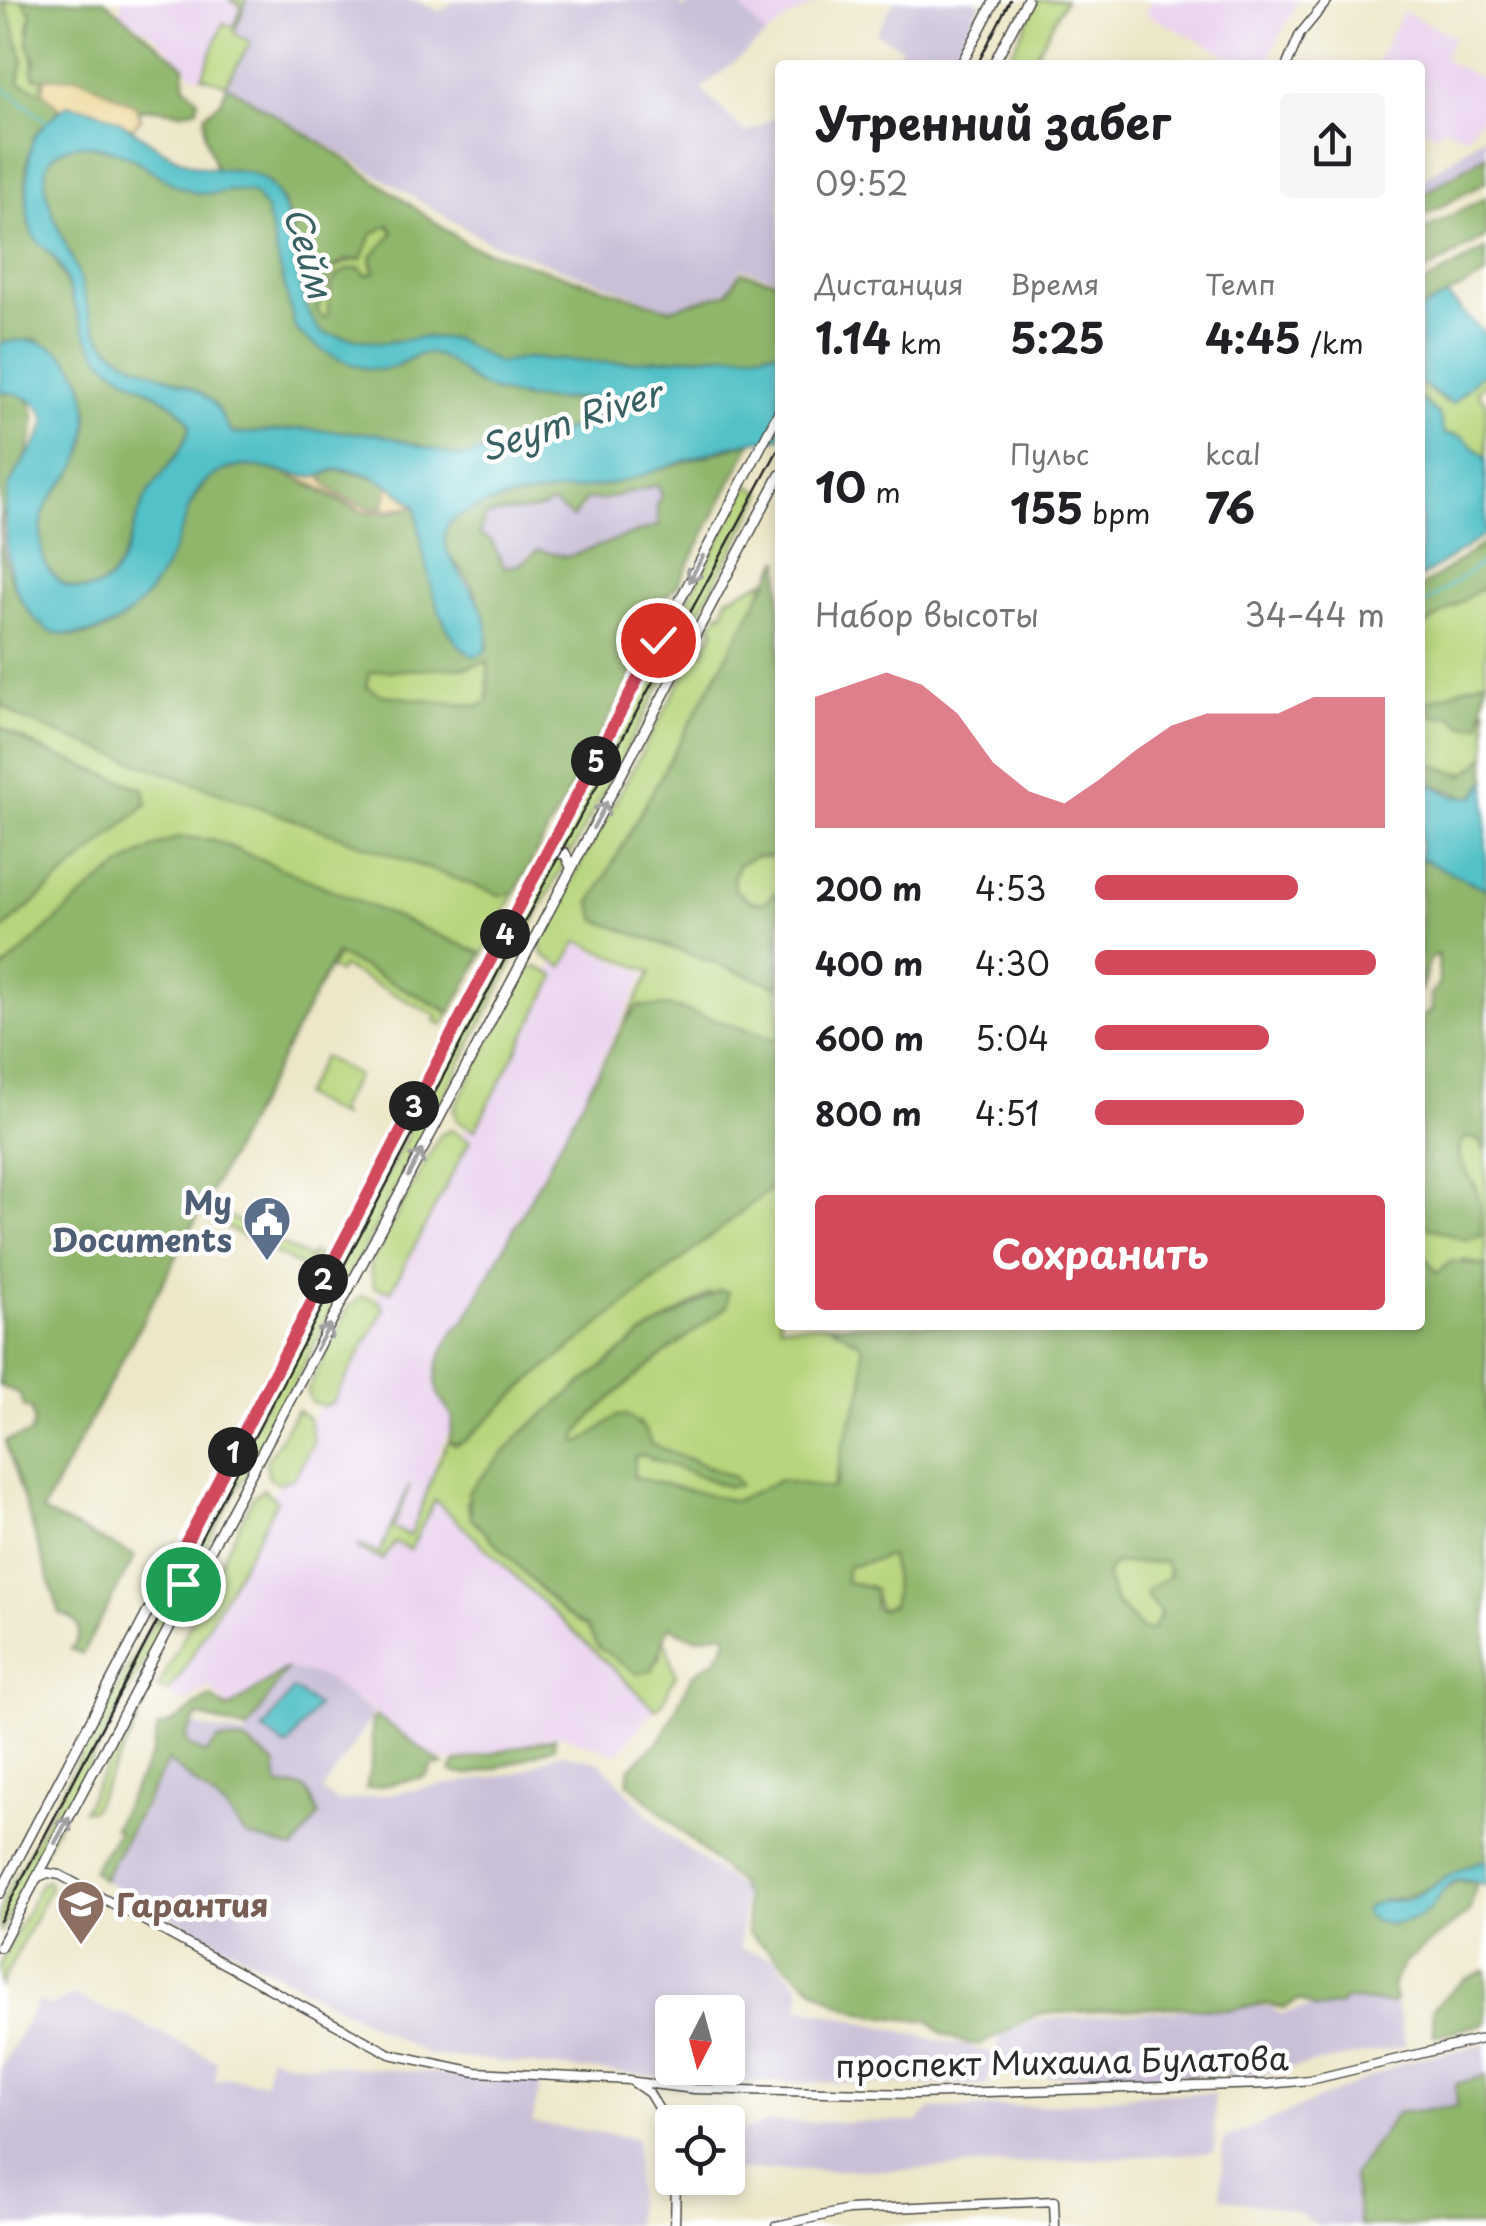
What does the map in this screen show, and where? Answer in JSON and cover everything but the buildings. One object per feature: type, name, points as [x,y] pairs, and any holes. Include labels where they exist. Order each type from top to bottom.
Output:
[{"type":"main road","points":[[965,60],[996,0]]},
{"type":"main road","points":[[996,60],[1027,0]]},
{"type":"main road","points":[[0,1893],[775,420]]},
{"type":"main road","points":[[0,1947],[775,486]]},
{"type":"main road","points":[[547,856],[565,853],[571,870]]},
{"type":"main road","points":[[182,1550],[178,1565],[184,1573],[197,1572],[206,1560]]},
{"type":"main road","points":[[158,1596],[168,1582],[180,1583],[186,1594],[181,1608]]},
{"type":"street","points":[[1289,60],[1300,34],[1328,0]]},
{"type":"street","name":"проспект Михаила Булатова","points":[[36,1878],[48,1872],[60,1875],[328,2022],[405,2059],[476,2072],[694,2089],[915,2094],[1268,2084],[1310,2080],[1486,2038]]},
{"type":"street","points":[[635,2082],[657,2105]]},
{"type":"street","points":[[675,2226],[676,2195]]},
{"type":"street","points":[[776,2226],[848,2210],[1054,2201],[1055,2226]]},
{"type":"shaded area","points":[[123,0],[247,0],[234,33],[251,42],[226,84],[193,75],[155,36],[119,12]]},
{"type":"shaded area","points":[[247,0],[413,0],[440,11],[457,0],[676,0],[684,9],[694,0],[734,0],[766,36],[701,89],[746,133],[775,118],[775,278],[741,268],[727,291],[670,308],[488,242],[226,84],[251,42],[234,33]]},
{"type":"shaded area","points":[[734,0],[824,0],[792,16],[766,36]]},
{"type":"shaded area","points":[[895,0],[981,3],[951,60],[894,60],[901,47],[876,33]]},
{"type":"shaded area","points":[[1151,0],[1298,0],[1268,60],[1236,60],[1145,13]]},
{"type":"shaded area","points":[[1403,11],[1454,37],[1443,59],[1486,81],[1486,112],[1465,137],[1443,126],[1437,135],[1425,129],[1425,60],[1378,60]]},
{"type":"shaded area","points":[[1486,134],[1486,157],[1425,194],[1425,178]]},
{"type":"shaded area","points":[[658,485],[662,494],[657,506],[659,525],[567,557],[549,551],[529,553],[520,565],[504,567],[492,541],[479,534],[485,517],[494,514],[537,512],[552,503],[581,512],[585,499],[601,500]]},
{"type":"shaded area","points":[[567,938],[645,974],[439,1386],[456,1417],[434,1463],[442,1483],[435,1500],[655,1709],[617,1754],[561,1735],[452,1761],[439,1759],[326,1678],[287,1668],[229,1708],[209,1687],[185,1702],[168,1694]]},
{"type":"shaded area","points":[[287,1668],[326,1678],[374,1714],[322,1791],[338,1802],[518,1773],[560,1753],[600,1762],[667,1834],[738,1887],[743,1894],[740,1948],[773,1958],[799,1985],[802,1991],[798,2007],[994,2053],[987,2085],[745,2082],[745,1995],[655,1995],[655,2076],[428,2055],[103,1880],[182,1723],[244,1736]]},
{"type":"shaded area","points":[[1393,1992],[1406,2046],[1254,2075],[1048,2076],[995,2063],[999,2037],[1034,2020],[1246,2006],[1271,2007],[1279,2014]]},
{"type":"shaded area","points":[[72,1995],[115,2014],[119,2012],[217,2061],[215,2081],[225,2077],[265,2082],[269,2055],[284,2061],[541,2082],[532,2123],[637,2138],[635,2226],[0,2226],[0,2069],[38,2001],[50,2007]]},
{"type":"shaded area","points":[[1486,2044],[1486,2075],[1456,2083],[1456,2106],[1399,2112],[1362,2226],[1320,2226],[1293,2211],[1221,2198],[1223,2140],[1411,2060]]},
{"type":"shaded area","points":[[1156,2093],[1214,2094],[1215,2152],[909,2170],[745,2170],[745,2130],[770,2122],[917,2122],[931,2109],[1039,2106]]},
{"type":"green space","points":[[0,0],[9,0],[6,4],[23,59],[19,82],[51,96],[59,108],[30,150],[26,174],[33,236],[56,262],[99,355],[121,374],[174,405],[190,424],[184,444],[144,501],[124,557],[108,580],[97,587],[83,589],[61,582],[46,566],[41,544],[47,505],[84,450],[88,420],[80,382],[37,339],[0,343]]},
{"type":"green space","points":[[9,0],[22,0],[31,13],[28,29],[36,77],[45,78],[41,85],[59,108],[0,80],[23,59],[6,4]]},
{"type":"green space","points":[[22,0],[104,0],[184,66],[185,85],[198,99],[197,108],[182,112],[139,111],[79,77],[35,78],[32,70],[36,61],[28,45],[31,13]]},
{"type":"green space","points":[[229,0],[247,0],[234,33],[251,42],[226,84],[202,77],[223,23],[234,27],[242,6]]},
{"type":"green space","points":[[1039,0],[1065,0],[1033,60],[1008,60]]},
{"type":"green space","points":[[227,85],[335,152],[468,245],[670,309],[727,293],[741,272],[775,281],[775,351],[612,363],[528,358],[499,363],[453,339],[425,337],[381,343],[325,334],[309,316],[301,292],[286,210],[273,188],[251,174],[216,169],[205,134],[205,114],[221,102]],"holes":[[[389,225],[393,233],[371,257],[375,272],[366,275],[360,268],[350,269],[337,277],[330,290],[328,316],[324,318],[317,311],[334,267],[346,260],[362,259],[372,234]]]},
{"type":"green space","points":[[86,145],[133,155],[192,191],[233,188],[254,194],[266,210],[295,328],[327,350],[383,368],[399,366],[419,354],[429,353],[444,358],[475,382],[496,392],[542,399],[605,397],[613,400],[615,410],[550,436],[461,457],[378,434],[302,429],[234,434],[216,407],[200,393],[126,360],[97,331],[54,217],[45,177],[50,161],[62,150]]},
{"type":"green space","points":[[1486,155],[1486,182],[1425,215],[1425,193]]},
{"type":"green space","points":[[1486,197],[1486,237],[1425,271],[1425,229]]},
{"type":"green space","points":[[389,225],[393,233],[371,263],[375,272],[366,275],[324,319],[317,311],[329,274],[341,265],[362,259],[372,234]]},
{"type":"green space","points":[[1486,249],[1486,275],[1425,307],[1425,283]]},
{"type":"green space","points":[[1486,370],[1486,382],[1477,393],[1486,402],[1486,458],[1457,435],[1444,434],[1439,415],[1425,402],[1425,387],[1445,403]]},
{"type":"green space","points":[[0,392],[18,392],[27,398],[34,426],[1,527],[8,570],[16,591],[43,624],[60,633],[81,636],[104,630],[129,614],[162,569],[196,496],[210,479],[229,469],[248,466],[283,472],[364,512],[383,513],[416,506],[427,568],[440,606],[476,656],[488,647],[485,623],[471,584],[446,549],[449,522],[479,504],[613,483],[752,442],[677,586],[654,614],[646,649],[515,892],[503,896],[59,734],[22,719],[0,704]],"holes":[[[657,485],[662,494],[657,506],[659,525],[567,557],[538,550],[519,565],[504,567],[492,541],[479,534],[485,517],[494,514],[537,510],[552,503],[573,518],[586,499],[601,500]],[[488,661],[488,702],[478,706],[382,695],[366,686],[369,673],[378,671],[470,667]]]},
{"type":"green space","points":[[335,470],[377,477],[389,485],[383,508],[339,495],[321,476]]},
{"type":"green space","points":[[748,485],[763,493],[571,853],[558,846]]},
{"type":"green space","points":[[1486,542],[1486,585],[1425,626],[1425,585]]},
{"type":"green space","points":[[775,568],[775,857],[756,856],[738,865],[733,879],[735,890],[751,901],[763,903],[775,894],[775,985],[596,920],[591,903]]},
{"type":"green space","points":[[766,580],[749,620],[591,903],[596,920],[775,985],[775,1039],[674,1007],[638,1006],[623,1025],[651,972],[578,941],[563,967],[543,955],[540,939],[697,651],[702,653],[727,598]]},
{"type":"green space","points":[[1486,585],[1486,679],[1425,704],[1425,626]]},
{"type":"green space","points":[[488,661],[488,702],[478,706],[382,695],[366,686],[369,673],[378,671],[470,667]]},
{"type":"green space","points":[[1486,679],[1481,724],[1464,726],[1451,716],[1432,716],[1425,702]]},
{"type":"green space","points":[[0,704],[22,719],[502,896],[515,892],[483,954],[214,840],[180,837],[119,868],[0,972],[0,932],[147,804],[0,727]]},
{"type":"green space","points":[[1425,704],[1436,717],[1483,714],[1486,707],[1486,756],[1471,772],[1454,773],[1425,763]]},
{"type":"green space","points":[[0,727],[37,748],[144,789],[147,804],[0,932]]},
{"type":"green space","points":[[1486,756],[1486,781],[1471,799],[1425,781],[1425,763],[1464,775]]},
{"type":"green space","points":[[180,837],[214,840],[483,954],[451,1012],[336,954],[42,1512],[135,1556],[82,1654],[70,1649],[78,1639],[78,1628],[72,1619],[60,1614],[5,1441],[30,1434],[34,1423],[31,1408],[25,1408],[19,1393],[0,1386],[0,972],[107,877],[154,847]]},
{"type":"green space","points":[[756,856],[775,857],[775,894],[763,903],[751,901],[735,890],[733,879],[738,865]]},
{"type":"green space","points":[[561,858],[564,864],[298,1377],[195,1566],[185,1568],[231,1468],[554,859]]},
{"type":"green space","points":[[1425,860],[1486,889],[1486,1152],[1478,1140],[1466,1137],[1459,1152],[1478,1195],[1482,1236],[1465,1240],[1425,1226],[1425,1015],[1432,1010],[1431,995],[1439,983],[1438,954],[1430,959],[1425,976]]},
{"type":"green space","points":[[338,955],[450,1013],[443,1025],[435,1021],[437,1016],[342,967],[338,973],[330,969]]},
{"type":"green space","points":[[537,967],[556,976],[475,1130],[457,1121],[454,1109],[526,971]]},
{"type":"green space","points":[[638,1006],[674,1007],[775,1039],[775,1185],[532,1379],[465,1441],[455,1445],[449,1441],[453,1418],[437,1386],[442,1355],[465,1320],[623,1025]]},
{"type":"green space","points":[[323,1057],[357,1075],[338,1110],[341,1117],[302,1096]]},
{"type":"green space","points":[[451,1130],[470,1140],[391,1291],[374,1287],[370,1265],[440,1135]]},
{"type":"green space","points":[[1466,1137],[1478,1140],[1486,1152],[1486,1266],[1464,1260],[1437,1273],[1425,1257],[1425,1226],[1436,1229],[1477,1188],[1464,1169],[1461,1143]]},
{"type":"green space","points":[[775,1185],[775,1330],[837,1330],[863,1344],[864,1384],[832,1489],[766,1487],[735,1501],[640,1480],[630,1471],[635,1456],[642,1455],[729,1487],[734,1477],[651,1444],[640,1423],[617,1416],[581,1444],[576,1441],[582,1428],[618,1392],[727,1306],[710,1293],[642,1335],[524,1431],[466,1502],[471,1518],[565,1614],[587,1627],[598,1647],[660,1659],[663,1636],[676,1675],[661,1705],[655,1709],[435,1500],[410,1550],[394,1542],[382,1560],[360,1550],[358,1545],[379,1554],[410,1485],[393,1528],[410,1536],[449,1441],[455,1445],[465,1441],[532,1379]]},
{"type":"green space","points":[[210,1200],[219,1204],[217,1210],[309,1258],[312,1253],[320,1257],[317,1263],[310,1259],[304,1268],[202,1215]]},
{"type":"green space","points":[[1425,1257],[1437,1273],[1452,1261],[1486,1266],[1486,1860],[1410,1895],[1383,1899],[1391,1925],[1425,1913],[1439,1893],[1457,1881],[1477,1883],[1469,1912],[1405,1962],[1392,1985],[1396,2000],[1391,2004],[1343,1999],[1341,2005],[1317,2009],[1299,2000],[1284,2008],[1265,2004],[1228,2010],[1172,2007],[1038,2014],[982,2044],[967,2044],[943,2034],[928,2020],[868,2014],[846,2007],[810,1985],[748,1933],[745,1897],[738,1883],[628,1782],[630,1768],[661,1739],[692,1675],[716,1659],[727,1640],[725,1632],[695,1638],[669,1626],[652,1670],[637,1674],[598,1647],[587,1627],[565,1614],[471,1518],[468,1492],[524,1431],[642,1335],[720,1290],[728,1292],[727,1306],[618,1392],[582,1428],[576,1441],[581,1443],[617,1416],[627,1415],[646,1431],[651,1444],[734,1477],[740,1485],[729,1487],[642,1455],[635,1457],[633,1477],[735,1501],[780,1480],[832,1489],[864,1384],[862,1344],[837,1330],[1425,1330]],"holes":[[[891,1556],[895,1593],[892,1605],[875,1608],[874,1589],[846,1582],[847,1567]],[[1165,1562],[1170,1576],[1147,1590],[1147,1597],[1161,1614],[1152,1630],[1143,1630],[1115,1602],[1106,1576],[1113,1564]]]},
{"type":"green space","points":[[362,1296],[380,1301],[384,1310],[332,1403],[324,1406],[311,1402],[307,1392],[349,1306]]},
{"type":"green space","points":[[297,1410],[309,1419],[314,1441],[294,1478],[279,1483],[269,1478],[266,1462]]},
{"type":"green space","points":[[263,1489],[277,1501],[181,1675],[168,1692],[158,1688],[253,1497]]},
{"type":"green space","points":[[891,1556],[895,1593],[892,1605],[880,1610],[870,1586],[846,1582],[847,1567]]},
{"type":"green space","points":[[1166,1562],[1168,1577],[1163,1606],[1152,1630],[1143,1630],[1115,1602],[1106,1576],[1113,1564]]},
{"type":"green space","points":[[173,1586],[180,1594],[0,1933],[0,1911],[8,1890]]},
{"type":"green space","points":[[287,1668],[248,1730],[198,1716],[186,1736],[189,1746],[206,1754],[218,1740],[245,1741],[275,1764],[278,1785],[307,1791],[319,1815],[294,1849],[246,1836],[226,1809],[168,1761],[103,1880],[92,1870],[118,1832],[113,1828],[151,1756],[158,1728],[211,1697],[228,1709]]},
{"type":"green space","points":[[154,1678],[136,1726],[91,1811],[83,1810]]},
{"type":"green space","points":[[377,1716],[444,1765],[433,1765],[425,1777],[366,1789],[372,1758],[372,1720]]},
{"type":"green space","points":[[555,1738],[554,1747],[501,1766],[472,1773],[451,1771],[456,1762]]},
{"type":"green space","points":[[48,1881],[50,1888],[0,1987],[0,1965],[41,1883]]},
{"type":"green space","points":[[1486,1970],[1486,2023],[1434,2036],[1433,2008],[1464,1980]]},
{"type":"green space","points":[[1486,2076],[1486,2226],[1360,2226],[1353,2176],[1397,2113],[1457,2106],[1456,2084]]},
{"type":"sand","points":[[79,77],[136,106],[141,119],[132,129],[92,109],[59,108],[43,92],[45,78]]},
{"type":"sand","points":[[263,466],[321,476],[339,495],[375,508],[383,508],[389,485],[416,506],[364,512],[317,486]]},
{"type":"water","points":[[68,105],[88,108],[119,121],[191,164],[246,172],[266,181],[283,207],[306,307],[325,334],[381,343],[425,337],[454,339],[499,363],[528,358],[612,363],[775,351],[775,438],[737,444],[615,483],[488,504],[449,522],[445,537],[448,552],[476,597],[488,632],[485,652],[476,657],[462,648],[440,613],[426,566],[416,506],[379,479],[346,470],[313,477],[246,466],[212,477],[192,501],[167,564],[129,614],[94,632],[51,632],[36,620],[16,588],[5,528],[8,490],[46,420],[28,398],[0,392],[0,343],[24,340],[44,344],[61,353],[82,384],[88,425],[84,448],[72,473],[49,501],[41,529],[47,567],[67,586],[95,588],[106,583],[117,570],[147,495],[179,452],[190,424],[174,405],[121,374],[99,355],[82,324],[59,264],[33,235],[27,201],[32,143]],"holes":[[[86,145],[120,153],[193,192],[254,194],[266,210],[295,328],[339,359],[379,370],[421,354],[433,354],[498,392],[543,399],[605,397],[613,400],[615,410],[550,436],[461,457],[378,434],[302,429],[234,434],[213,403],[186,385],[126,360],[101,338],[93,323],[78,273],[54,217],[45,177],[50,161],[62,150]]]},
{"type":"water","points":[[1447,296],[1486,335],[1486,370],[1452,404],[1425,386],[1425,307]]},
{"type":"water","points":[[1425,402],[1439,415],[1444,434],[1463,437],[1486,458],[1486,534],[1425,575]]},
{"type":"water","points":[[1486,781],[1486,889],[1425,860],[1425,782],[1454,796],[1475,797]]},
{"type":"water","points":[[293,1689],[317,1706],[287,1747],[263,1730]]},
{"type":"water","points":[[1486,1860],[1486,1886],[1468,1880],[1455,1881],[1414,1919],[1386,1924],[1364,1911],[1380,1902],[1418,1895],[1463,1868]]},
{"type":"waterway","points":[[0,85],[50,124]]},
{"type":"waterway","points":[[1425,603],[1486,560]]},
{"type":"tram line","points":[[980,60],[1010,0]]},
{"type":"tram line","points":[[0,1921],[561,852],[775,455]]},
{"type":"place","name":"My Documents","points":[[267,1262]]},
{"type":"place","name":"Гарантия","points":[[81,1946]]},
{"type":"route","points":[[183,1584],[168,1582],[158,1596],[658,640]]},
{"type":"water label","name":"Сейм","points":[[310,252]]},
{"type":"water label","name":"Seym River","points":[[570,419]]}]
